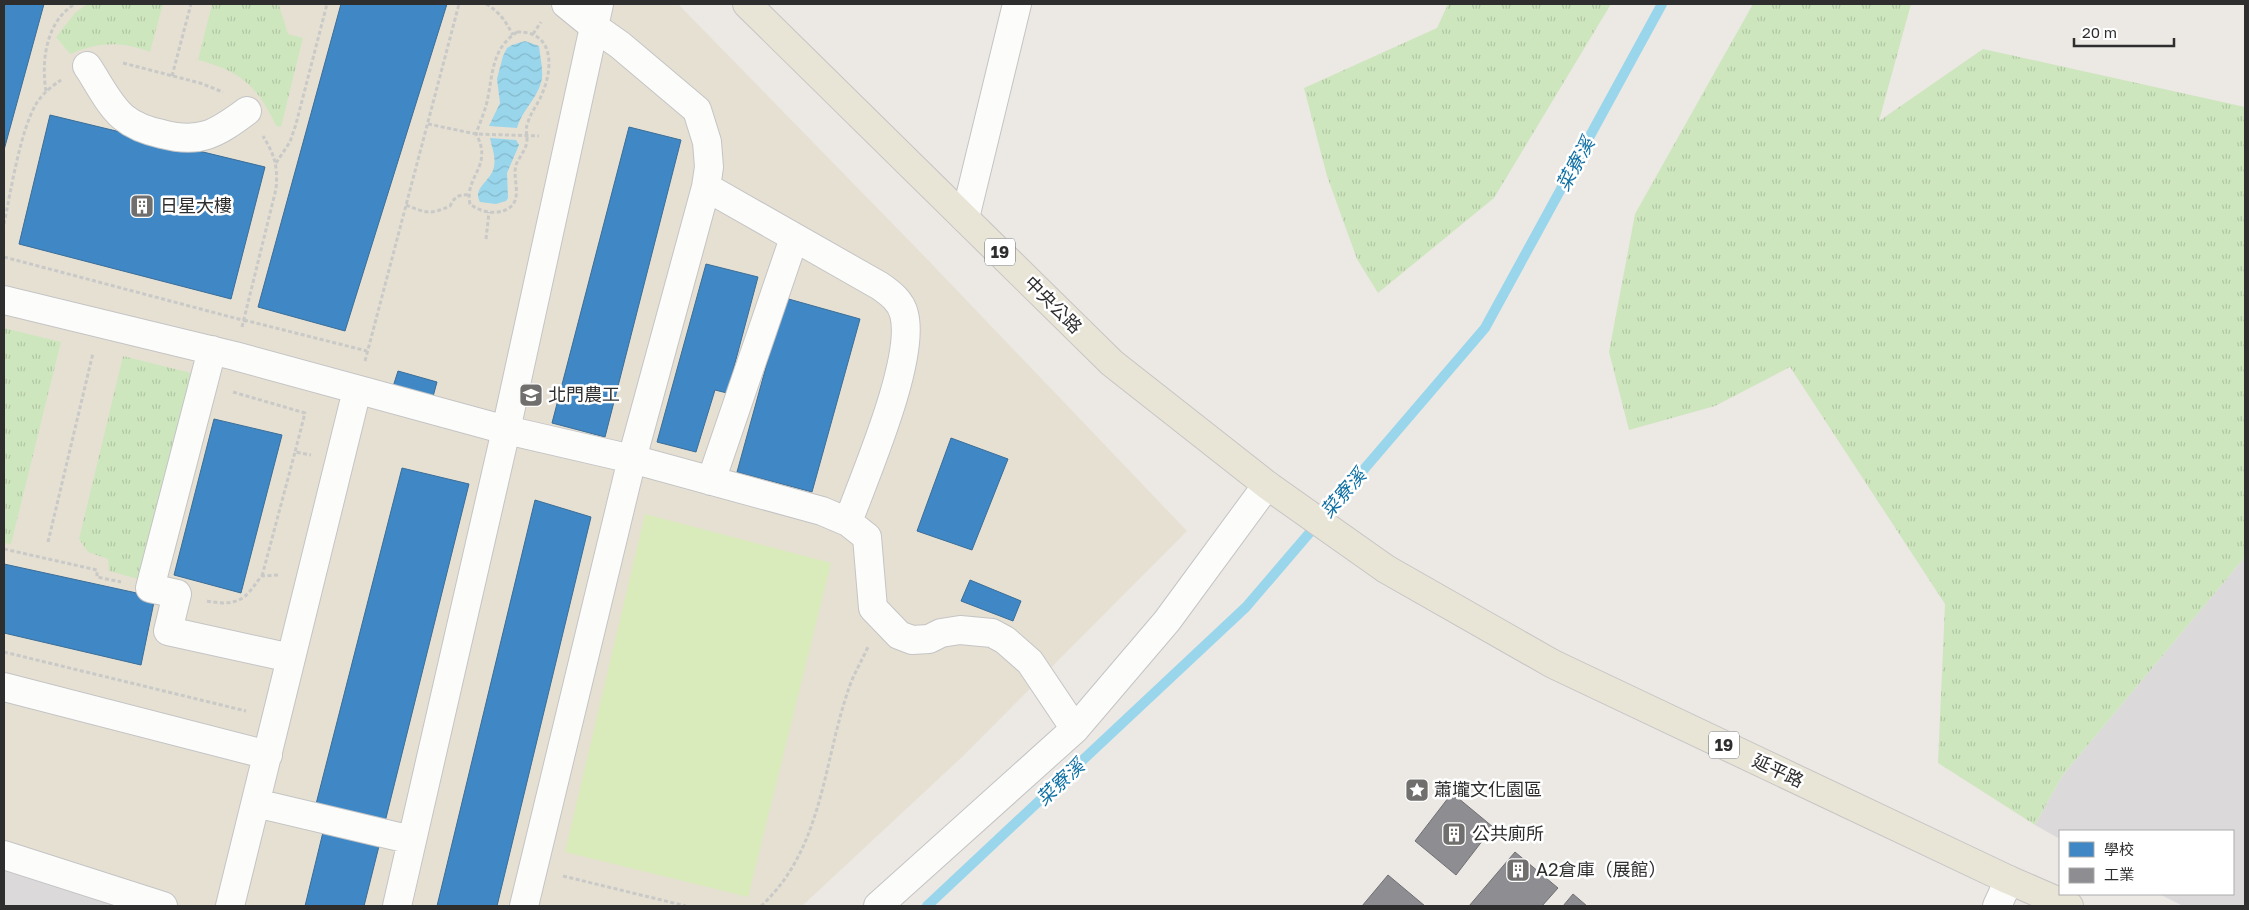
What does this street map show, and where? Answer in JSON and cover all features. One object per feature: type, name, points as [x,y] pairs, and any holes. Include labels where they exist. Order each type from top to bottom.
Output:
[{"type":"main road","name":"中央公路","points":[[747,4],[1112,363],[1268,485]]},
{"type":"main road","name":"延平路","points":[[1268,485],[1386,569],[1553,664],[2009,880],[2069,906]]},
{"type":"lane","points":[[524,906],[632,459],[706,187],[709,166],[708,142],[697,110],[620,45],[596,15],[566,4]]},
{"type":"lane","points":[[965,218],[1017,4]]},
{"type":"lane","points":[[396,906],[506,430],[596,15]]},
{"type":"lane","points":[[87,66],[122,116],[143,129],[156,133],[180,139],[207,136],[223,129],[246,111]]},
{"type":"lane","points":[[706,187],[894,296],[904,313],[906,345],[900,370],[884,427],[848,522]]},
{"type":"lane","points":[[711,481],[794,238]]},
{"type":"lane","points":[[4,300],[223,353],[506,430],[632,459],[822,511],[848,522],[867,537],[873,608],[899,635],[912,640],[929,639],[941,633],[960,630],[992,633],[1030,662],[1075,729]]},
{"type":"lane","points":[[223,353],[203,384],[150,588],[177,594],[168,631],[291,658]]},
{"type":"lane","points":[[230,906],[358,390]]},
{"type":"lane","points":[[878,906],[1075,729],[1167,621],[1268,485]]},
{"type":"lane","points":[[4,687],[268,755]]},
{"type":"lane","points":[[256,803],[412,840]]},
{"type":"lane","points":[[4,855],[163,906]]},
{"type":"lane","points":[[1997,906],[2009,880]]},
{"type":"path","points":[[47,92],[44,66],[49,38],[55,24],[75,4]]},
{"type":"path","points":[[172,76],[191,4]]},
{"type":"path","points":[[276,164],[290,142],[296,124],[327,4]]},
{"type":"path","points":[[358,390],[459,4]]},
{"type":"path","points":[[486,4],[494,8],[506,21],[513,35]]},
{"type":"path","points":[[524,32],[541,38],[546,44],[550,72],[542,95],[528,120],[525,147],[516,164],[514,176],[517,184],[516,201],[509,208],[489,212],[477,210],[470,204],[468,195],[481,161],[483,146],[476,134],[488,99],[492,68],[497,53],[507,39],[513,35],[524,32]]},
{"type":"path","points":[[4,224],[28,124],[37,103],[52,86],[74,71],[97,62],[120,62],[218,89],[243,104],[273,153],[278,170],[276,189],[245,320],[223,353]]},
{"type":"path","points":[[428,124],[476,134],[571,137]]},
{"type":"path","points":[[406,205],[418,211],[435,213],[450,206],[454,198],[461,194],[468,195]]},
{"type":"path","points":[[486,239],[489,212]]},
{"type":"path","points":[[4,257],[368,351]]},
{"type":"path","points":[[48,542],[100,323]]},
{"type":"path","points":[[177,594],[209,601],[230,603],[240,600],[250,592],[254,583],[262,576],[305,412],[203,384]]},
{"type":"path","points":[[295,452],[340,462]]},
{"type":"path","points":[[4,549],[97,570],[97,577],[150,588]]},
{"type":"path","points":[[262,576],[279,575],[310,582]]},
{"type":"path","points":[[761,906],[778,891],[802,850],[814,822],[850,685],[869,647],[887,622]]},
{"type":"path","points":[[4,652],[277,719]]},
{"type":"path","points":[[533,868],[686,906]]},
{"type":"shaded area","name":"北門農工","points":[[4,4],[678,4],[927,259],[1187,531],[962,757],[802,906],[127,906],[4,869]]},
{"type":"shaded area","points":[[2245,557],[2245,906],[2183,906],[2161,895],[2234,895],[2234,830],[2059,830],[2059,838],[2035,825],[2062,776]]},
{"type":"shaded area","points":[[4,869],[127,906],[4,906]]},
{"type":"green space","points":[[87,4],[163,4],[150,52],[129,46],[110,44],[91,47],[70,54],[56,37],[75,13]]},
{"type":"green space","points":[[212,4],[279,5],[288,34],[303,38],[281,127],[276,126],[262,100],[246,82],[225,69],[198,60]]},
{"type":"green space","points":[[1448,4],[1611,4],[1494,198],[1378,293],[1357,259],[1327,176],[1304,88],[1437,28]]},
{"type":"green space","points":[[1753,4],[1911,4],[1879,121],[1983,49],[2245,107],[2245,557],[2062,776],[2035,825],[1938,763],[1945,604],[1790,367],[1715,406],[1629,430],[1609,352],[1635,214]]},
{"type":"green space","points":[[4,328],[61,342],[11,544],[4,543]]},
{"type":"green space","points":[[123,356],[195,374],[142,580],[109,571],[108,559],[88,552],[79,539]]},
{"type":"green space","points":[[645,514],[831,563],[748,897],[565,852]]},
{"type":"water","points":[[525,41],[539,46],[542,78],[538,91],[519,121],[517,128],[489,126],[500,103],[497,79],[503,56],[507,48]]},
{"type":"water","points":[[490,138],[516,140],[519,145],[507,173],[508,198],[506,201],[496,204],[480,202],[478,197],[480,188],[494,167],[494,156]]},
{"type":"building: 學校","points":[[4,4],[44,4],[4,150]]},
{"type":"building: 學校","points":[[341,4],[447,4],[345,331],[258,307]]},
{"type":"building: 學校","name":"日星大樓","points":[[50,115],[265,167],[231,299],[19,244]]},
{"type":"building: 學校","points":[[629,127],[681,140],[605,437],[552,423]]},
{"type":"building: 學校","points":[[706,264],[758,277],[727,393],[715,390],[696,452],[657,442]]},
{"type":"building: 學校","points":[[785,298],[860,319],[812,492],[737,472]]},
{"type":"building: 學校","points":[[398,371],[437,382],[431,404],[391,393]]},
{"type":"building: 學校","points":[[214,419],[282,435],[241,593],[174,575]]},
{"type":"building: 學校","points":[[951,438],[1008,459],[972,550],[917,531]]},
{"type":"building: 學校","points":[[402,468],[469,484],[384,826],[315,808]]},
{"type":"building: 學校","points":[[535,500],[591,517],[497,906],[437,906]]},
{"type":"building: 學校","points":[[4,564],[155,597],[141,665],[4,633]]},
{"type":"building: 學校","points":[[970,580],[1021,601],[1013,621],[961,601]]},
{"type":"building: 學校","points":[[324,828],[380,842],[364,906],[305,906]]},
{"type":"building: 工業","name":"公共廁所","points":[[1452,793],[1493,827],[1456,875],[1415,841]]},
{"type":"building: 工業","name":"A2倉庫（展館）","points":[[1515,852],[1558,888],[1542,906],[1469,906]]},
{"type":"building: 工業","points":[[1388,875],[1425,906],[1362,906]]},
{"type":"building: 工業","points":[[1573,894],[1587,906],[1563,906]]},
{"type":"waterway","name":"菜寮溪","points":[[927,906],[1246,607],[1485,328],[1662,4]]},
{"type":"place","name":"日星大樓","points":[[142,206]]},
{"type":"place","name":"北門農工","points":[[531,395]]},
{"type":"place","name":"蕭壠文化園區","points":[[1417,790]]},
{"type":"place","name":"公共廁所","points":[[1454,834]]},
{"type":"place","name":"A2倉庫（展館）","points":[[1518,870]]}]
